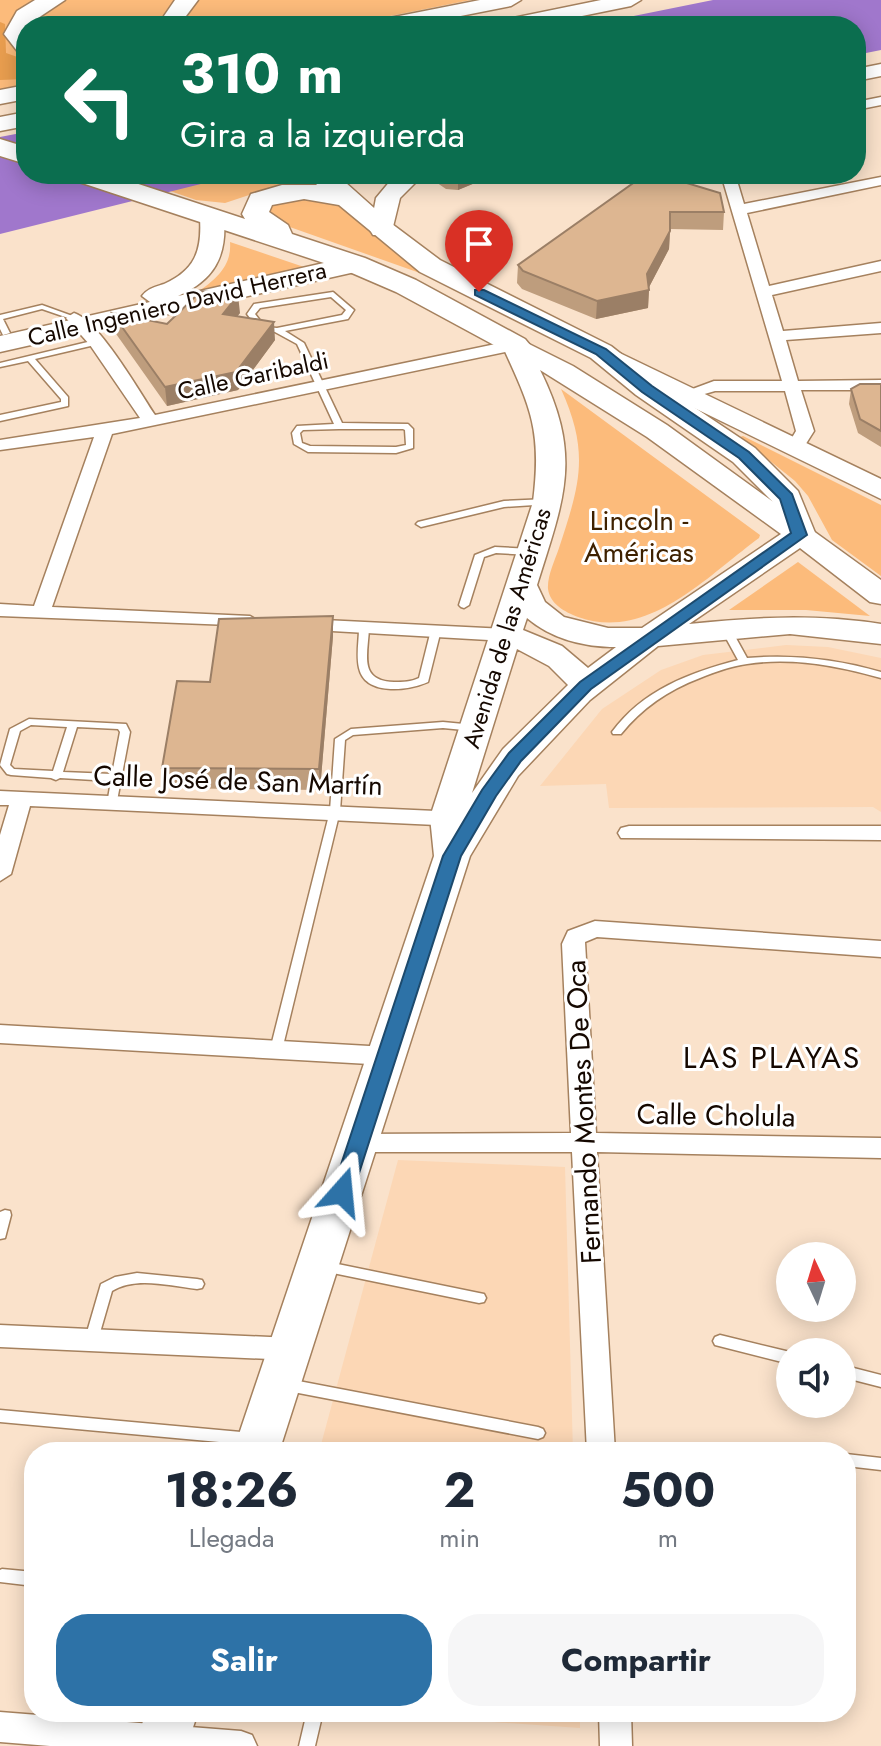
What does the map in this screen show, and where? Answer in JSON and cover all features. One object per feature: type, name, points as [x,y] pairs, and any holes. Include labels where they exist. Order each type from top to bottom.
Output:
[{"type":"highway","points":[[24,16],[54,0]]},
{"type":"highway","points":[[112,184],[355,264],[406,286],[515,345]]},
{"type":"highway","points":[[332,184],[382,230],[455,281],[601,352],[647,389],[757,465],[787,498],[799,535]]},
{"type":"highway","points":[[212,218],[278,193],[305,190],[348,199]]},
{"type":"highway","points":[[260,200],[255,214],[278,231],[278,240]]},
{"type":"highway","points":[[406,286],[455,281]]},
{"type":"main road","points":[[430,16],[511,0]]},
{"type":"main road","points":[[552,16],[631,0]]},
{"type":"main road","points":[[382,230],[381,213],[391,190],[399,184]]},
{"type":"main road","name":"Calle Ingeniero David Herrera","points":[[1,329],[84,329],[170,291],[209,265],[215,242],[212,218]]},
{"type":"main road","name":"Calle Ingeniero David Herrera","points":[[130,310],[355,264]]},
{"type":"main road","points":[[515,345],[599,391],[881,595]]},
{"type":"main road","name":"Avenida de las Américas","points":[[259,1442],[387,1056],[457,831],[476,729],[548,502],[553,460],[550,429],[544,406],[515,345]]},
{"type":"main road","points":[[601,352],[881,490]]},
{"type":"main road","name":"Avenida de las Américas","points":[[457,831],[515,757],[586,686],[799,535]]},
{"type":"main road","points":[[522,586],[535,609],[564,628],[602,637],[656,636],[791,625],[881,634]]},
{"type":"main road","points":[[506,635],[549,651],[575,672],[586,686]]},
{"type":"street","points":[[739,210],[881,181]]},
{"type":"street","points":[[731,184],[805,431],[796,446]]},
{"type":"street","points":[[763,292],[881,266]]},
{"type":"street","points":[[777,336],[881,328]]},
{"type":"street","points":[[84,329],[151,421]]},
{"type":"street","name":"Calle Garibaldi","points":[[0,445],[105,430],[515,345]]},
{"type":"street","points":[[687,394],[714,386],[881,385]]},
{"type":"street","points":[[41,612],[105,430]]},
{"type":"street","points":[[0,610],[506,635]]},
{"type":"street","points":[[0,874],[10,799]]},
{"type":"street","name":"Calle José de San Martín","points":[[10,799],[335,811],[457,831]]},
{"type":"street","points":[[629,833],[857,830],[881,833]]},
{"type":"street","name":"Fernando Montes De Oca","points":[[601,1442],[573,944],[576,937],[595,929],[881,949]]},
{"type":"street","points":[[0,1034],[387,1056]]},
{"type":"street","name":"Calle Cholula","points":[[358,1143],[586,1142],[881,1148]]},
{"type":"street","points":[[0,1336],[92,1339],[285,1366]]},
{"type":"street","points":[[615,1722],[616,1746]]},
{"type":"street","points":[[0,1727],[166,1732],[241,1746]]},
{"type":"lane","points":[[277,330],[345,317],[350,310],[333,294],[326,293],[253,308],[251,314],[263,329],[277,330],[300,343],[339,426]]},
{"type":"lane","points":[[0,365],[30,358],[84,329]]},
{"type":"lane","points":[[0,418],[65,404],[65,399],[30,358]]},
{"type":"lane","points":[[339,426],[405,426],[409,429],[410,446],[396,450],[308,449],[298,444],[296,433],[300,428],[339,426]]},
{"type":"lane","points":[[421,524],[504,504],[548,502]]},
{"type":"lane","points":[[464,605],[480,555],[495,550],[534,552]]},
{"type":"lane","points":[[364,628],[364,675],[369,682],[382,686],[415,685],[424,680],[436,630]]},
{"type":"lane","points":[[726,629],[744,661]]},
{"type":"lane","points":[[617,732],[627,718],[653,698],[709,670],[744,661],[814,659],[848,664],[881,675]]},
{"type":"lane","points":[[112,804],[124,728],[119,724],[29,722],[15,729],[5,766],[21,776],[116,778]]},
{"type":"lane","points":[[56,777],[73,723]]},
{"type":"lane","points":[[276,1050],[335,811],[340,739],[344,734],[443,725],[476,729]]},
{"type":"lane","points":[[0,1234],[5,1215]]},
{"type":"lane","points":[[318,1266],[479,1298]]},
{"type":"lane","points":[[92,1339],[106,1288],[110,1284],[127,1279],[197,1284]]},
{"type":"lane","points":[[720,1341],[776,1355]]},
{"type":"lane","points":[[285,1366],[538,1433]]},
{"type":"lane","points":[[856,1375],[881,1381]]},
{"type":"lane","points":[[0,1416],[224,1442]]},
{"type":"lane","points":[[856,1461],[881,1464]]},
{"type":"lane","points":[[2,1576],[24,1578]]},
{"type":"lane","points":[[307,1746],[313,1722]]},
{"type":"shaded area","points":[[713,0],[881,0],[881,50],[866,53],[866,16],[634,16]]},
{"type":"shaded area","points":[[0,22],[5,24],[6,53],[16,56],[16,79],[0,80]]},
{"type":"shaded area","points":[[16,134],[16,184],[201,184],[0,234],[0,137]]},
{"type":"shaded area","points":[[786,645],[828,647],[881,658],[881,812],[873,807],[609,808],[606,784],[540,786],[602,709],[661,670],[703,655]]},
{"type":"shaded area","points":[[398,1160],[565,1167],[573,1442],[322,1442]]},
{"type":"shaded area","points":[[492,1722],[580,1722],[580,1728]]},
{"type":"green space","points":[[0,0],[471,0],[390,16],[16,16],[16,87],[0,90]]},
{"type":"green space","points":[[150,184],[282,184],[225,203],[196,200]]},
{"type":"green space","points":[[296,195],[335,202],[434,278],[270,220],[265,206]]},
{"type":"green space","points":[[230,242],[307,268],[198,292],[226,265]]},
{"type":"green space","name":"Lincoln - Américas","points":[[561,389],[760,535],[759,538],[697,586],[652,613],[628,621],[604,622],[578,617],[559,607],[549,594],[549,579],[572,505],[579,468],[576,432]]},
{"type":"green space","name":"Lincoln - Américas","points":[[740,437],[881,505],[881,576],[832,540],[808,496],[795,481]]},
{"type":"green space","name":"Lincoln - Américas","points":[[798,562],[870,616],[806,610],[729,610]]},
{"type":"building","points":[[632,184],[690,184],[720,193],[724,212],[670,212],[670,231],[647,274],[649,290],[597,301],[523,271],[518,265]]},
{"type":"building","points":[[201,291],[238,295],[223,314],[274,322],[236,372],[165,387],[112,313],[167,324]]},
{"type":"building","points":[[860,384],[881,384],[881,431],[860,419],[851,389]]},
{"type":"building","points":[[333,616],[319,769],[162,768],[177,681],[210,682],[219,619]]},
{"type":"district","name":"LAS PLAYAS","points":[[772,1058]]},
{"type":"route","points":[[342,1192],[452,856],[488,794],[515,757],[586,686],[799,535],[787,498],[744,455],[647,389],[601,352],[479,292]]}]
